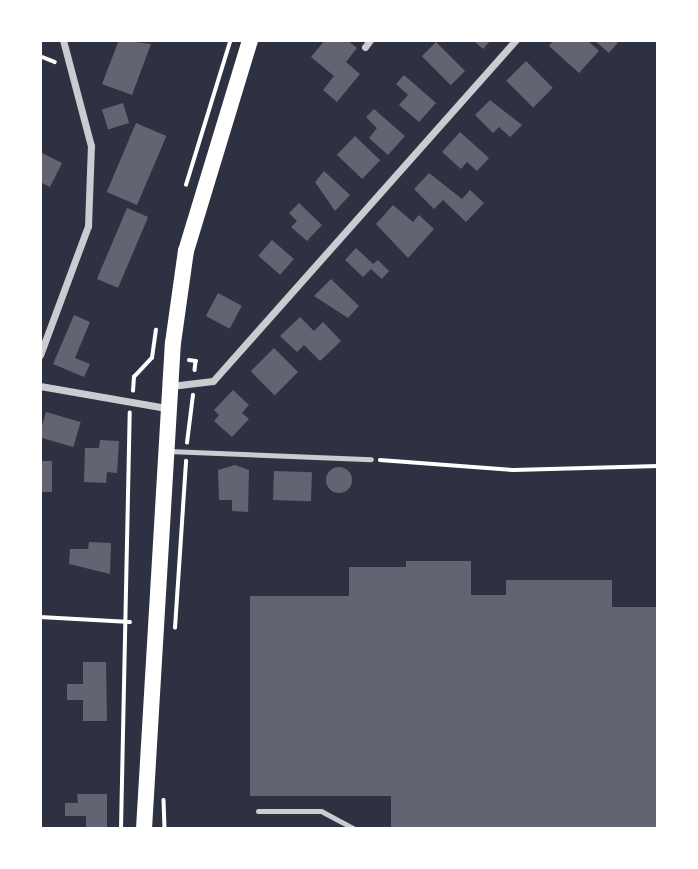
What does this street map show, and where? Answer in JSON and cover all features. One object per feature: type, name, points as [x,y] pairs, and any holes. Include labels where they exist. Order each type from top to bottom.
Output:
[{"type":"main road","points":[[144,829],[166,408],[186,251],[250,40]]},
{"type":"street","points":[[40,355],[88,226],[91,146],[63,40]]},
{"type":"street","points":[[168,386],[213,381],[516,40]]},
{"type":"street","points":[[40,386],[166,408]]},
{"type":"lane","points":[[163,451],[371,459]]},
{"type":"lane","points":[[258,811],[321,811],[355,829]]},
{"type":"path","points":[[121,829],[130,622],[131,404]]},
{"type":"path","points":[[371,459],[514,470],[658,466]]},
{"type":"path","points":[[174,641],[186,465]]},
{"type":"path","points":[[40,617],[130,622]]},
{"type":"path","points":[[164,790],[165,829]]},
{"type":"building","points":[[119,40],[151,44],[132,95],[102,84]]},
{"type":"building","points":[[325,40],[347,40],[357,48],[346,62],[360,74],[337,102],[323,90],[334,76],[311,57]]},
{"type":"building","points":[[473,40],[491,40],[483,49]]},
{"type":"building","points":[[554,40],[587,40],[599,51],[579,73],[549,46]]},
{"type":"building","points":[[594,40],[620,40],[609,53]]},
{"type":"building","points":[[436,42],[465,71],[451,85],[422,56]]},
{"type":"building","points":[[526,61],[553,88],[533,108],[506,81]]},
{"type":"building","points":[[404,75],[436,103],[419,122],[399,105],[408,95],[396,84]]},
{"type":"building","points":[[490,100],[522,125],[510,137],[499,127],[493,133],[475,115]]},
{"type":"building","points":[[123,103],[129,123],[108,130],[102,109]]},
{"type":"building","points":[[374,109],[405,136],[388,155],[369,138],[377,128],[366,117]]},
{"type":"building","points":[[136,123],[166,136],[137,205],[107,192]]},
{"type":"building","points":[[460,132],[489,158],[477,171],[467,162],[461,169],[442,152]]},
{"type":"building","points":[[355,136],[380,160],[362,179],[337,155]]},
{"type":"building","points":[[40,152],[62,163],[50,187],[40,182]]},
{"type":"building","points":[[324,171],[350,195],[335,211],[315,182]]},
{"type":"building","points":[[429,173],[462,199],[470,190],[484,203],[466,222],[443,200],[434,209],[414,189]]},
{"type":"building","points":[[299,203],[322,225],[307,241],[291,227],[297,221],[289,213]]},
{"type":"building","points":[[393,205],[413,222],[419,215],[434,229],[408,258],[376,224]]},
{"type":"building","points":[[127,208],[148,217],[118,288],[97,279]]},
{"type":"building","points":[[272,240],[294,259],[280,275],[258,256]]},
{"type":"building","points":[[356,248],[373,264],[378,260],[389,271],[382,279],[371,269],[363,277],[345,260]]},
{"type":"building","points":[[331,279],[359,306],[348,318],[314,296]]},
{"type":"building","points":[[218,293],[242,306],[230,329],[206,316]]},
{"type":"building","points":[[74,315],[90,322],[75,358],[90,364],[84,377],[53,364]]},
{"type":"building","points":[[300,317],[314,331],[323,322],[341,341],[320,361],[304,345],[297,352],[280,336]]},
{"type":"building","points":[[274,348],[298,372],[275,395],[251,371]]},
{"type":"building","points":[[233,390],[249,405],[242,413],[249,419],[232,437],[214,421],[219,415],[214,410]]},
{"type":"building","points":[[46,412],[81,422],[73,447],[40,437]]},
{"type":"building","points":[[100,440],[119,441],[117,473],[107,472],[106,483],[84,482],[85,448],[99,448]]},
{"type":"building","points":[[40,461],[52,461],[52,492],[40,492]]},
{"type":"building","points":[[235,465],[249,470],[248,512],[232,511],[232,500],[219,500],[218,470]]},
{"type":"building","points":[[339,467],[348,471],[352,480],[348,489],[339,493],[330,489],[326,480],[330,471]]},
{"type":"building","points":[[274,471],[312,472],[311,501],[273,500]]},
{"type":"building","points":[[89,542],[111,543],[110,574],[69,564],[70,549],[88,549]]},
{"type":"building","points":[[406,561],[471,561],[471,595],[506,595],[506,580],[612,580],[612,607],[658,607],[658,829],[391,829],[391,796],[250,796],[250,596],[349,596],[349,567],[406,567]]},
{"type":"building","points":[[83,662],[106,662],[107,721],[83,721],[83,700],[67,700],[67,684],[83,684]]},
{"type":"building","points":[[77,794],[107,794],[107,827],[86,827],[86,816],[65,816],[65,803],[78,803]]}]
